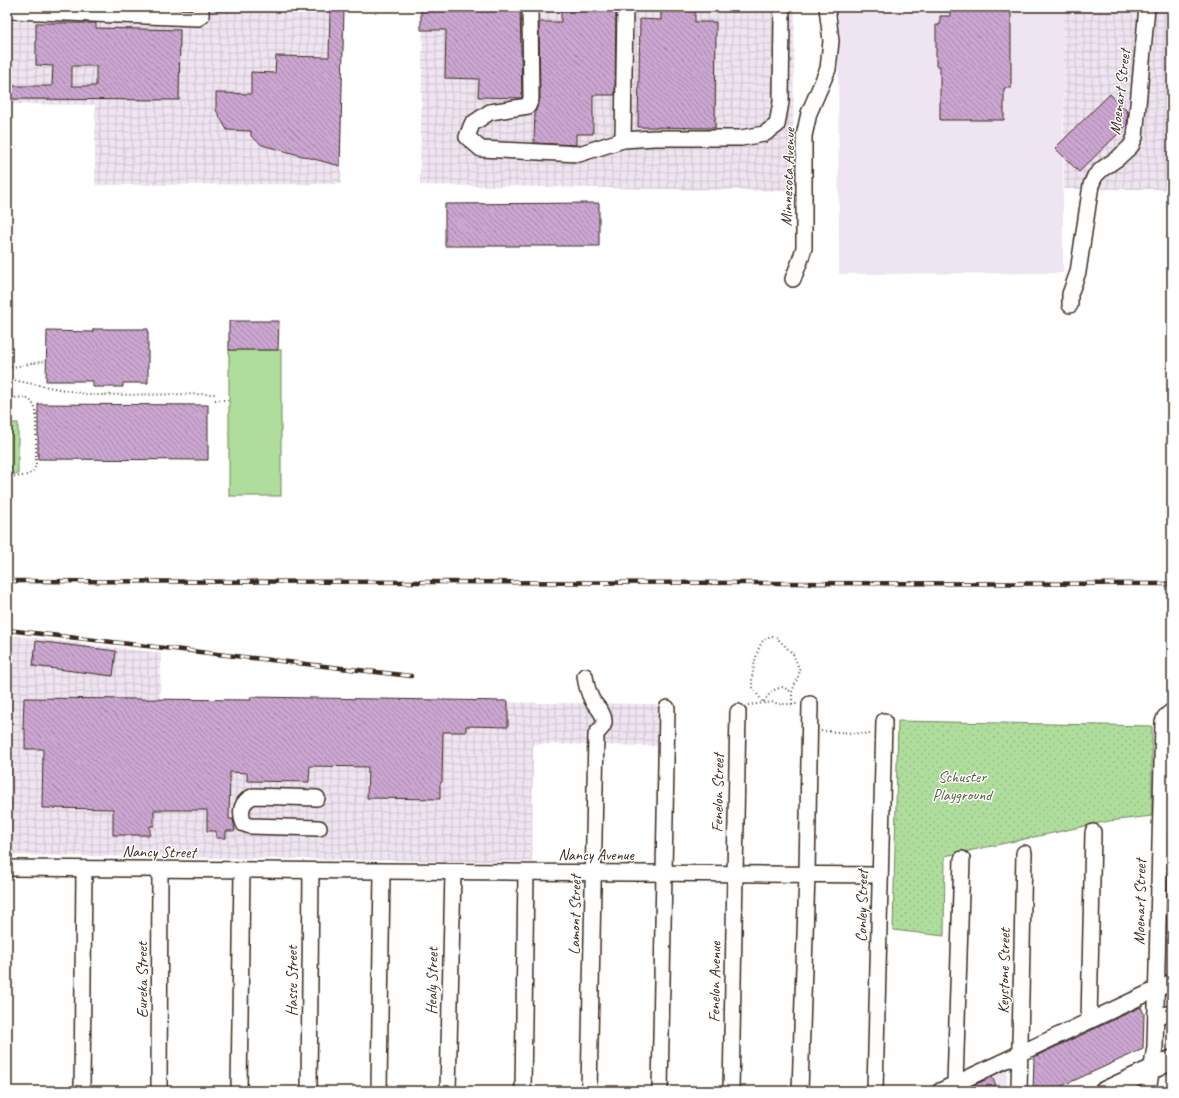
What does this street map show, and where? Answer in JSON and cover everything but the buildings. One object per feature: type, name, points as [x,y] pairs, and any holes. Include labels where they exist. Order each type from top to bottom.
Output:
[{"type":"main road","points":[[1105,1091],[1172,1060]]},
{"type":"street","points":[[10,7],[14,11],[87,10],[198,18],[201,16],[201,7]]},
{"type":"street","points":[[530,7],[531,99],[528,106],[490,112],[472,124],[467,137],[481,149],[579,154],[623,140],[654,138],[741,138],[764,134],[777,125],[781,102],[781,7]]},
{"type":"street","points":[[623,140],[625,7]]},
{"type":"street","name":"Minnesota Avenue","points":[[793,279],[804,248],[804,136],[810,113],[828,69],[831,41],[827,7]]},
{"type":"street","name":"Moenart Street","points":[[1070,305],[1070,294],[1078,272],[1091,185],[1095,176],[1102,169],[1118,158],[1131,146],[1135,137],[1147,7]]},
{"type":"street","name":"Lamont Street","points":[[585,676],[586,684],[592,699],[604,718],[603,726],[596,733],[589,1091]]},
{"type":"street","points":[[800,1091],[807,874],[810,704]]},
{"type":"street","points":[[660,1091],[667,708]]},
{"type":"street","name":"Fenelon Street","points":[[734,874],[738,712]]},
{"type":"street","name":"Moenart Street","points":[[1148,1091],[1150,1070],[1155,1047],[1163,722],[1170,712]]},
{"type":"street","name":"Conley Street","points":[[875,1091],[884,721]]},
{"type":"street","points":[[317,798],[254,796],[243,803],[241,817],[244,824],[250,826],[318,828]]},
{"type":"street","points":[[1089,1021],[1093,832]]},
{"type":"street","name":"Keystone Street","points":[[1019,1091],[1024,853]]},
{"type":"street","points":[[955,1084],[962,859]]},
{"type":"street","name":"Nancy Street","points":[[7,868],[311,871]]},
{"type":"street","points":[[82,1091],[84,869]]},
{"type":"street","name":"Eureka Street","points":[[159,1091],[160,870]]},
{"type":"street","points":[[239,1091],[242,871]]},
{"type":"street","name":"Nancy Avenue","points":[[311,871],[880,875]]},
{"type":"street","name":"Hasse Street","points":[[309,1091],[311,871]]},
{"type":"street","points":[[379,1091],[382,872]]},
{"type":"street","name":"Healy Street","points":[[448,1091],[453,872]]},
{"type":"street","points":[[523,1091],[526,873]]},
{"type":"street","name":"Fenelon Avenue","points":[[731,1091],[734,874]]},
{"type":"street","points":[[940,1091],[1172,982]]},
{"type":"street","points":[[1156,1016],[1172,1013]]},
{"type":"path","points":[[7,368],[46,361]]},
{"type":"path","points":[[7,379],[90,394],[215,394]]},
{"type":"path","points":[[7,398],[29,399],[33,402],[36,411],[36,465],[34,471],[24,476],[7,476]]},
{"type":"path","points":[[215,400],[229,400]]},
{"type":"path","points":[[763,703],[752,684],[753,673],[759,646],[769,636],[775,636],[793,654],[800,671],[792,692],[792,704]]},
{"type":"path","points":[[763,703],[775,689],[782,687],[792,692]]},
{"type":"path","points":[[738,712],[738,709],[747,705],[763,703],[774,702],[778,704],[810,704]]},
{"type":"path","points":[[810,731],[874,734],[875,740],[884,740]]},
{"type":"shaded area","points":[[7,7],[342,7],[341,184],[95,185],[95,105],[7,104]]},
{"type":"shaded area","points":[[423,7],[795,7],[792,191],[420,185]]},
{"type":"shaded area","points":[[838,7],[1063,7],[1063,273],[839,274]]},
{"type":"shaded area","points":[[1063,7],[1172,7],[1172,189],[1064,189]]},
{"type":"shaded area","points":[[7,635],[161,653],[160,699],[659,704],[658,746],[533,744],[532,862],[7,855]]},
{"type":"shaded area","points":[[1007,1064],[1007,1091],[950,1091]]},
{"type":"green space","points":[[229,350],[281,350],[281,496],[229,496]]},
{"type":"green space","points":[[7,423],[18,423],[18,474],[7,474]]},
{"type":"green space","name":"Schuster Playground","points":[[898,721],[1152,726],[1152,816],[1109,821],[945,856],[944,936],[893,930]]},
{"type":"railway","points":[[7,581],[1172,584]]},
{"type":"railway","points":[[7,630],[411,676]]}]
